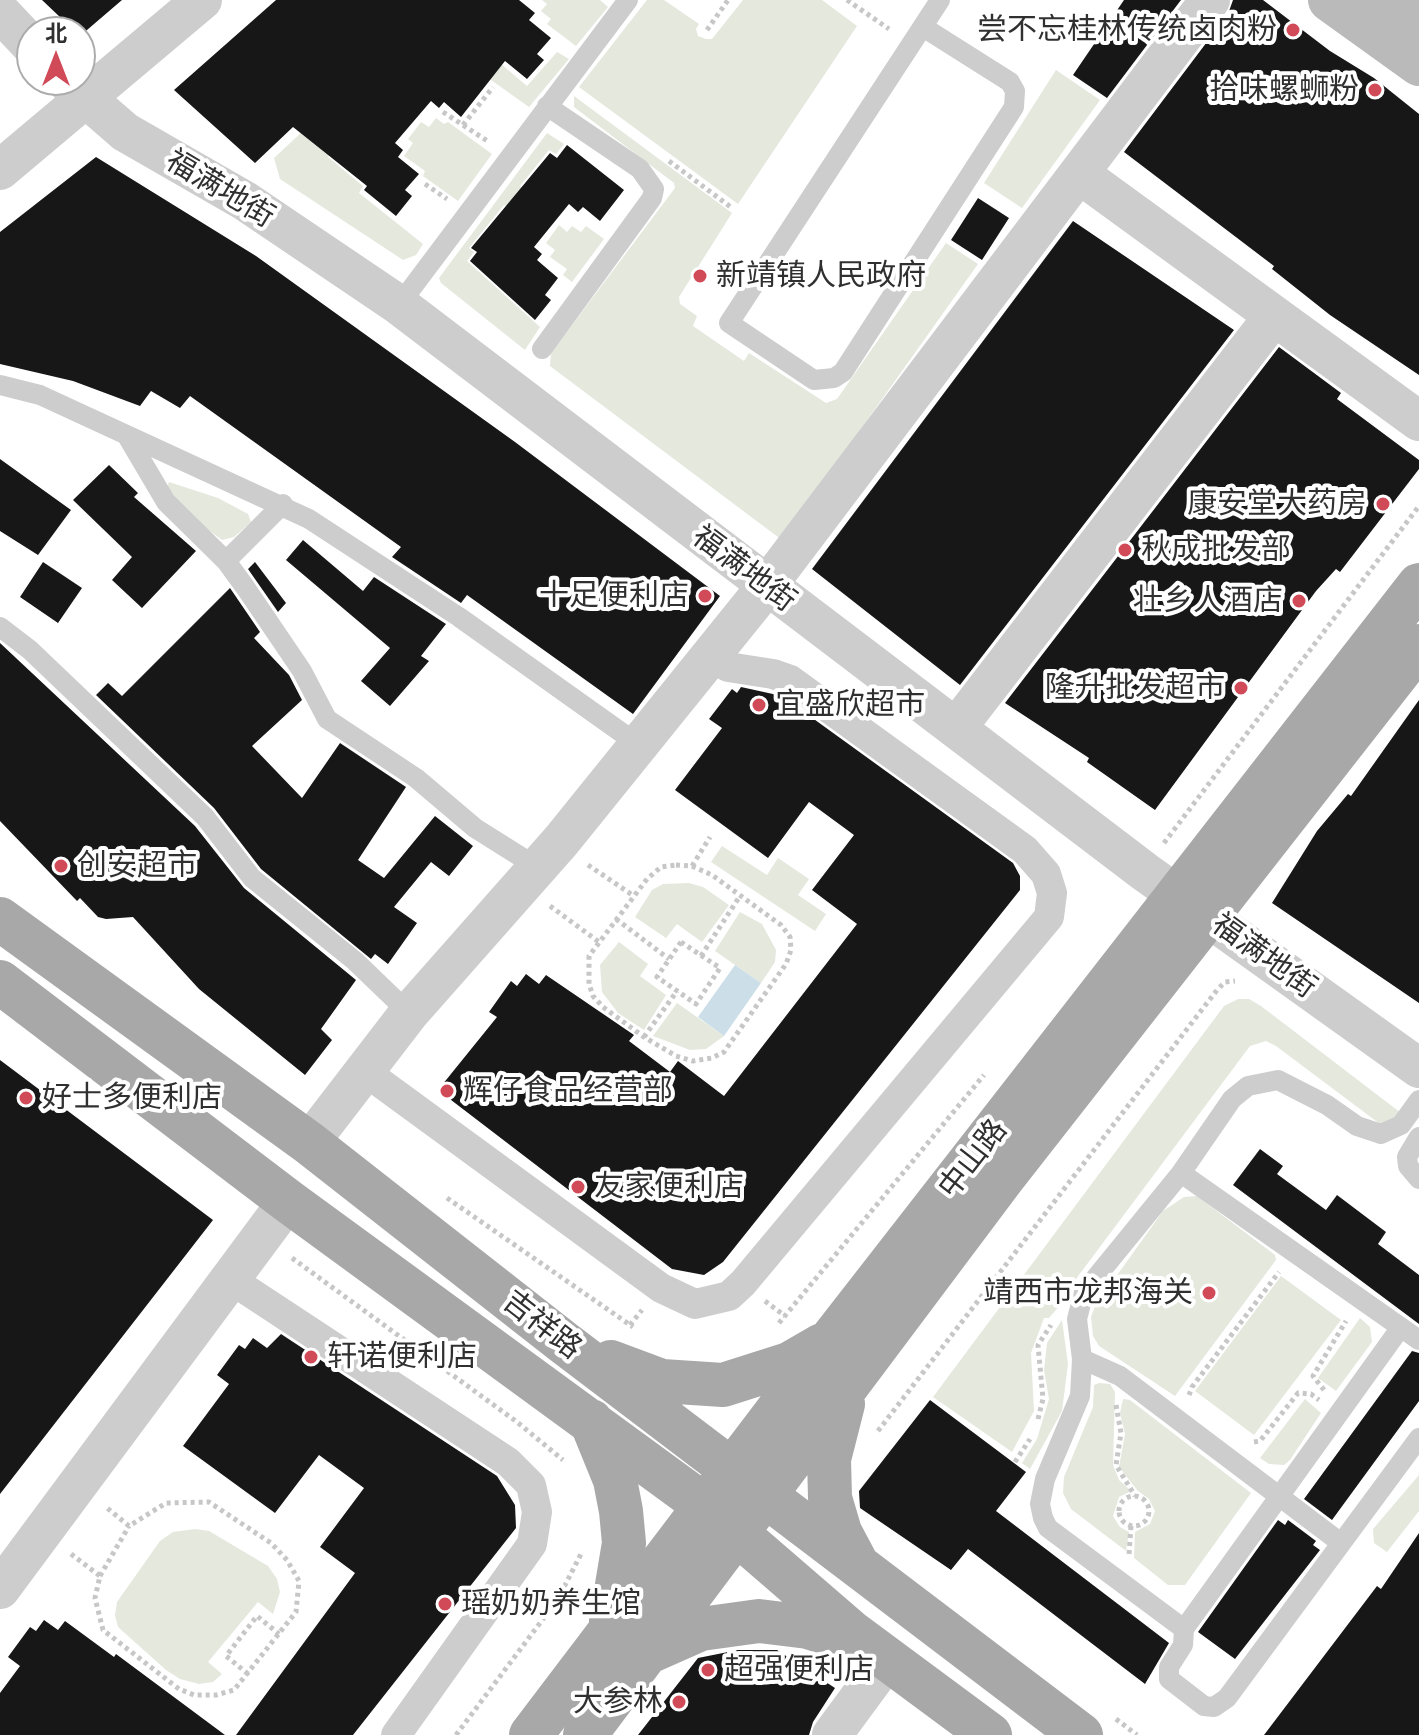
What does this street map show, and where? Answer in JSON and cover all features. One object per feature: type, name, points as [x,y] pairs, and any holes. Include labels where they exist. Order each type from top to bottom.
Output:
[{"type":"main road","points":[[1330,0],[1419,64]]},
{"type":"main road","points":[[1385,0],[1419,27]]},
{"type":"main road","name":"中山路","points":[[531,1735],[834,1336],[1419,585]]},
{"type":"main road","name":"中山路","points":[[585,1735],[853,1378],[1177,894],[1419,646]]},
{"type":"main road","name":"吉祥路","points":[[0,919],[309,1143],[563,1342],[1081,1735]]},
{"type":"main road","name":"吉祥路","points":[[0,982],[288,1201],[704,1505],[880,1654],[990,1735]]},
{"type":"main road","points":[[563,1342],[662,1381],[723,1385],[789,1364],[834,1336]]},
{"type":"main road","points":[[853,1378],[839,1417],[828,1478],[840,1532],[861,1569]]},
{"type":"main road","points":[[590,1419],[606,1451],[621,1511],[623,1556],[611,1627]]},
{"type":"main road","points":[[647,1653],[701,1629],[759,1621],[808,1627],[880,1654]]},
{"type":"street","points":[[96,75],[202,0]]},
{"type":"street","points":[[309,1143],[409,1013],[539,865],[766,587],[1081,175],[1210,0]]},
{"type":"street","points":[[0,12],[16,29]]},
{"type":"street","points":[[0,170],[69,96]]},
{"type":"street","name":"福满地街","points":[[82,96],[125,132],[245,201],[399,305],[766,587],[1177,894],[1413,1050]]},
{"type":"street","points":[[1081,175],[1419,421]]},
{"type":"street","points":[[957,727],[1274,316]]},
{"type":"street","points":[[363,1070],[676,1297],[695,1304],[714,1302],[729,1296],[743,1283],[1049,917],[1052,893],[1046,874],[1025,850],[790,680],[728,667],[710,657]]},
{"type":"street","points":[[0,1589],[288,1201]]},
{"type":"street","points":[[230,1279],[508,1462],[531,1485],[537,1512],[532,1544],[396,1735]]},
{"type":"street","points":[[832,1735],[880,1654]]},
{"type":"lane","points":[[399,305],[628,0]]},
{"type":"lane","points":[[917,35],[1010,82],[1015,91],[1014,107],[843,372],[834,378],[814,380],[729,323],[917,35],[940,0]]},
{"type":"lane","points":[[542,349],[652,198],[654,189],[640,169],[547,106]]},
{"type":"lane","points":[[0,385],[40,395],[283,504],[459,617],[639,745]]},
{"type":"lane","points":[[127,436],[166,502],[226,561],[302,671],[327,719],[416,778],[475,828],[539,865]]},
{"type":"lane","points":[[226,561],[283,504]]},
{"type":"lane","points":[[0,627],[30,650],[205,817],[252,878],[355,961],[409,1013]]},
{"type":"lane","points":[[1184,1629],[1048,1528],[1043,1518],[1042,1493],[1080,1396],[1082,1359],[1078,1308],[1084,1292],[1181,1173],[1232,1099],[1248,1086],[1263,1080],[1278,1080],[1327,1105],[1357,1126],[1381,1134],[1401,1125],[1419,1100]]},
{"type":"lane","points":[[1419,1137],[1407,1157],[1408,1166],[1419,1179]]},
{"type":"lane","points":[[1181,1173],[1419,1340]]},
{"type":"lane","points":[[1401,1327],[1184,1629],[1183,1645],[1169,1667],[1169,1679],[1204,1706],[1214,1707],[1227,1698],[1419,1438]]},
{"type":"lane","points":[[1082,1359],[1120,1376],[1341,1543]]},
{"type":"path","points":[[707,30],[728,0]]},
{"type":"path","points":[[847,0],[917,35]]},
{"type":"path","points":[[463,125],[493,87]]},
{"type":"path","points":[[443,112],[512,157]]},
{"type":"path","points":[[1177,894],[1419,506]]},
{"type":"path","points":[[692,866],[710,837]]},
{"type":"path","points":[[539,865],[634,896]]},
{"type":"path","points":[[539,865],[599,942]]},
{"type":"path","points":[[692,866],[740,896],[790,937],[791,950],[786,964],[724,1052],[712,1058],[693,1061],[676,1056],[644,1037],[593,996],[587,969],[589,956],[599,942],[661,867],[692,866]]},
{"type":"path","points":[[701,956],[740,896]]},
{"type":"path","points":[[616,919],[669,959]]},
{"type":"path","points":[[681,942],[701,956],[720,968],[696,1004],[657,977],[681,942]]},
{"type":"path","points":[[644,1037],[677,991]]},
{"type":"path","points":[[776,1327],[986,1072]]},
{"type":"path","points":[[434,1189],[640,1332]]},
{"type":"path","points":[[1197,1404],[1189,1397],[1192,1387],[1275,1273],[1287,1272]]},
{"type":"path","points":[[1015,1462],[1030,1439],[1040,1411],[1038,1345],[1060,1314],[1078,1308]]},
{"type":"path","points":[[1340,1409],[1313,1376],[1344,1327],[1345,1317]]},
{"type":"path","points":[[1120,1376],[1116,1410],[1121,1433],[1116,1465],[1135,1496],[1144,1500],[1149,1514],[1144,1522],[1135,1526],[1122,1521],[1119,1511],[1122,1502],[1135,1496]]},
{"type":"path","points":[[1247,1442],[1260,1441],[1298,1393],[1311,1394],[1340,1409]]},
{"type":"path","points":[[78,1485],[129,1526]]},
{"type":"path","points":[[209,1502],[271,1543],[287,1560],[299,1581],[296,1612],[234,1690],[216,1695],[194,1695],[179,1689],[103,1630],[95,1598],[100,1576],[129,1526],[166,1503],[209,1502]]},
{"type":"path","points":[[42,1532],[100,1576]]},
{"type":"path","points":[[248,1674],[226,1656],[249,1626],[257,1616],[279,1634]]},
{"type":"shaded area","points":[[542,0],[600,0],[608,7],[576,46],[547,24],[551,19],[541,11],[547,4]]},
{"type":"shaded area","points":[[647,0],[664,0],[699,24],[696,29],[698,36],[706,39],[712,39],[743,0],[822,0],[857,26],[738,204],[579,87]]},
{"type":"shaded area","points":[[435,8],[527,86],[557,52],[569,59],[529,107],[429,36],[334,149],[328,157],[363,186],[359,193],[423,244],[416,255],[403,260],[280,179],[274,158]]},
{"type":"shaded area","points":[[1056,70],[1100,100],[1022,208],[984,183]]},
{"type":"shaded area","points":[[574,96],[732,213],[679,297],[680,304],[697,316],[693,326],[744,361],[749,353],[826,403],[837,399],[946,243],[978,264],[782,540],[550,366],[551,353],[675,188],[674,183],[574,107]]},
{"type":"shaded area","points":[[436,118],[444,124],[448,122],[492,154],[458,201],[423,176],[425,171],[404,156],[413,143],[408,139],[421,122],[429,127]]},
{"type":"shaded area","points":[[547,133],[564,144],[556,154],[549,150],[520,186],[524,191],[510,209],[504,205],[469,248],[474,252],[467,261],[540,327],[525,350],[441,283],[439,278]]},
{"type":"shaded area","points":[[559,225],[567,232],[572,226],[581,232],[586,226],[604,239],[572,282],[563,275],[567,269],[550,257],[555,250],[546,243]]},
{"type":"shaded area","points":[[169,482],[218,498],[248,514],[251,522],[234,537],[222,540],[188,515],[167,487]]},
{"type":"shaded area","points":[[722,846],[767,875],[778,858],[809,879],[798,895],[826,914],[815,931],[711,862]]},
{"type":"shaded area","points":[[689,883],[703,887],[729,905],[702,942],[677,924],[666,938],[635,917],[652,890],[663,884]]},
{"type":"shaded area","points":[[740,912],[762,924],[776,950],[775,962],[761,983],[715,951]]},
{"type":"shaded area","points":[[619,942],[648,964],[640,976],[666,995],[644,1030],[618,1013],[602,992],[600,965]]},
{"type":"shaded area","points":[[735,965],[761,983],[724,1036],[698,1017]]},
{"type":"shaded area","points":[[1238,999],[1249,999],[1261,1006],[1401,1113],[1395,1122],[1380,1124],[1276,1046],[1266,1041],[1250,1046],[1070,1287],[1061,1304],[1049,1318],[1044,1318],[1031,1353],[1034,1411],[1012,1452],[933,1397],[1224,1006]]},
{"type":"shaded area","points":[[677,1003],[724,1036],[706,1049],[690,1050],[653,1036]]},
{"type":"shaded area","points":[[1197,1196],[1275,1255],[1276,1260],[1175,1396],[1099,1346],[1093,1336],[1091,1317],[1095,1306],[1163,1211],[1184,1197]]},
{"type":"shaded area","points":[[1281,1276],[1341,1320],[1254,1435],[1195,1391]]},
{"type":"shaded area","points":[[1360,1318],[1370,1327],[1372,1342],[1336,1391],[1318,1378]]},
{"type":"shaded area","points":[[1062,1320],[1068,1364],[1062,1411],[1030,1469],[1022,1463],[1037,1439],[1049,1399],[1044,1370],[1047,1343]]},
{"type":"shaded area","points":[[1110,1384],[1115,1392],[1113,1465],[1119,1480],[1131,1491],[1119,1497],[1113,1516],[1120,1527],[1129,1532],[1126,1551],[1071,1509],[1063,1493],[1064,1477],[1093,1407],[1094,1385]]},
{"type":"shaded area","points":[[1123,1399],[1130,1400],[1251,1493],[1185,1585],[1168,1585],[1134,1558],[1135,1532],[1150,1524],[1155,1511],[1149,1499],[1138,1491],[1119,1467],[1125,1434],[1120,1413]]},
{"type":"shaded area","points":[[1305,1399],[1321,1413],[1290,1460],[1284,1465],[1269,1464],[1260,1458]]},
{"type":"shaded area","points":[[1419,1475],[1419,1511],[1387,1552],[1374,1543],[1373,1529]]},
{"type":"shaded area","points":[[209,1531],[268,1566],[277,1579],[280,1592],[273,1614],[258,1602],[208,1662],[222,1674],[213,1682],[199,1684],[180,1679],[166,1670],[118,1627],[115,1615],[117,1602],[160,1541],[173,1532]]},
{"type":"building","points":[[42,0],[122,0],[96,22],[96,16],[59,16]]},
{"type":"building","points":[[276,0],[519,0],[535,13],[529,20],[551,38],[537,54],[544,60],[527,79],[505,61],[461,117],[444,102],[439,108],[431,101],[395,143],[403,150],[398,157],[419,174],[405,190],[412,196],[396,216],[364,190],[367,186],[293,127],[255,163],[174,90]]},
{"type":"building","points":[[1124,0],[1181,0],[1107,98],[1073,75]]},
{"type":"building","points":[[1233,0],[1263,0],[1330,51],[1374,78],[1419,114],[1419,375],[1330,315],[1272,269],[1274,266],[1124,152],[1228,14]]},
{"type":"building","points":[[567,145],[624,190],[600,221],[583,207],[578,212],[569,204],[534,247],[542,254],[537,260],[558,278],[545,295],[551,300],[535,320],[470,261],[477,252],[471,248],[550,153],[557,158]]},
{"type":"building","points":[[96,157],[256,256],[515,442],[720,596],[633,714],[467,595],[461,603],[392,557],[401,547],[190,396],[180,408],[151,391],[140,406],[73,381],[0,364],[0,232]]},
{"type":"building","points":[[978,198],[1009,218],[982,260],[951,240]]},
{"type":"building","points":[[1073,221],[1234,330],[960,685],[812,569]]},
{"type":"building","points":[[1279,347],[1341,393],[1337,399],[1419,460],[1419,469],[1340,572],[1336,569],[1316,591],[1155,810],[1087,762],[1089,758],[1005,703]]},
{"type":"building","points":[[0,459],[71,510],[38,555],[0,531]]},
{"type":"building","points":[[109,465],[138,493],[134,497],[196,551],[142,608],[112,580],[132,557],[73,500]]},
{"type":"building","points":[[303,540],[363,591],[374,577],[446,624],[421,656],[429,661],[390,706],[361,681],[390,648],[286,560]]},
{"type":"building","points":[[43,562],[82,588],[58,623],[20,597]]},
{"type":"building","points":[[255,562],[286,603],[278,612],[248,569]]},
{"type":"building","points":[[230,588],[260,632],[254,638],[289,675],[302,700],[252,746],[302,798],[340,743],[406,787],[358,860],[384,878],[435,816],[473,846],[449,876],[431,862],[394,907],[417,923],[388,964],[375,954],[371,959],[261,869],[214,808],[96,695],[108,683],[122,696]]},
{"type":"building","points":[[0,643],[195,826],[244,888],[356,980],[321,1029],[332,1040],[305,1075],[199,989],[133,917],[98,917],[80,898],[77,901],[0,821]]},
{"type":"building","points":[[741,687],[782,696],[1013,863],[1020,876],[1020,890],[723,1262],[704,1275],[672,1269],[438,1090],[497,1017],[489,1012],[511,981],[517,986],[526,974],[539,984],[546,975],[634,1035],[629,1041],[670,1072],[678,1061],[724,1096],[857,924],[812,890],[854,835],[809,802],[768,858],[675,790],[722,728],[709,719],[732,689],[737,693]]},
{"type":"building","points":[[1419,700],[1419,1003],[1272,903],[1317,831],[1348,794],[1351,796]]},
{"type":"building","points":[[0,1060],[213,1220],[0,1494]]},
{"type":"building","points":[[1260,1149],[1283,1166],[1277,1174],[1326,1210],[1337,1195],[1386,1232],[1378,1244],[1419,1275],[1419,1324],[1233,1185]]},
{"type":"building","points":[[281,1334],[497,1476],[515,1505],[516,1528],[353,1735],[236,1735],[355,1573],[320,1547],[364,1488],[319,1455],[275,1513],[183,1446],[229,1384],[217,1375],[239,1345],[245,1349],[253,1338],[267,1348]]},
{"type":"building","points":[[1412,1351],[1419,1353],[1419,1401],[1332,1520],[1304,1499]]},
{"type":"building","points":[[930,1400],[1026,1472],[996,1511],[1169,1643],[1145,1684],[968,1549],[951,1570],[860,1508],[859,1491]]},
{"type":"building","points":[[1278,1520],[1285,1525],[1288,1520],[1316,1541],[1313,1545],[1320,1550],[1235,1659],[1198,1632]]},
{"type":"building","points":[[1419,1533],[1419,1735],[1264,1735],[1377,1586],[1381,1589]]},
{"type":"building","points":[[44,1620],[58,1630],[65,1621],[114,1657],[116,1654],[225,1735],[0,1735],[0,1693],[20,1666],[8,1657],[30,1627],[36,1631]]},
{"type":"building","points":[[738,1650],[777,1650],[835,1688],[813,1722],[809,1735],[638,1735],[698,1658]]},
{"type":"place","name":"尝不忘桂林传统卤肉粉","points":[[1293,30]]},
{"type":"place","name":"拾味螺蛳粉","points":[[1375,90]]},
{"type":"place","name":"新靖镇人民政府","points":[[700,276]]},
{"type":"place","name":"康安堂大药房","points":[[1383,504]]},
{"type":"place","name":"秋成批发部","points":[[1125,550]]},
{"type":"place","name":"十足便利店","points":[[705,596]]},
{"type":"place","name":"壮乡人酒店","points":[[1299,601]]},
{"type":"place","name":"隆升批发超市","points":[[1241,688]]},
{"type":"place","name":"宜盛欣超市","points":[[759,705]]},
{"type":"place","name":"创安超市","points":[[61,866]]},
{"type":"place","name":"辉仔食品经营部","points":[[447,1091]]},
{"type":"place","name":"好士多便利店","points":[[26,1098]]},
{"type":"place","name":"友家便利店","points":[[578,1187]]},
{"type":"place","name":"靖西市龙邦海关","points":[[1209,1293]]},
{"type":"place","name":"轩诺便利店","points":[[311,1357]]},
{"type":"place","name":"瑶奶奶养生馆","points":[[445,1604]]},
{"type":"place","name":"超强便利店","points":[[708,1670]]},
{"type":"place","name":"大参林","points":[[679,1702]]}]
